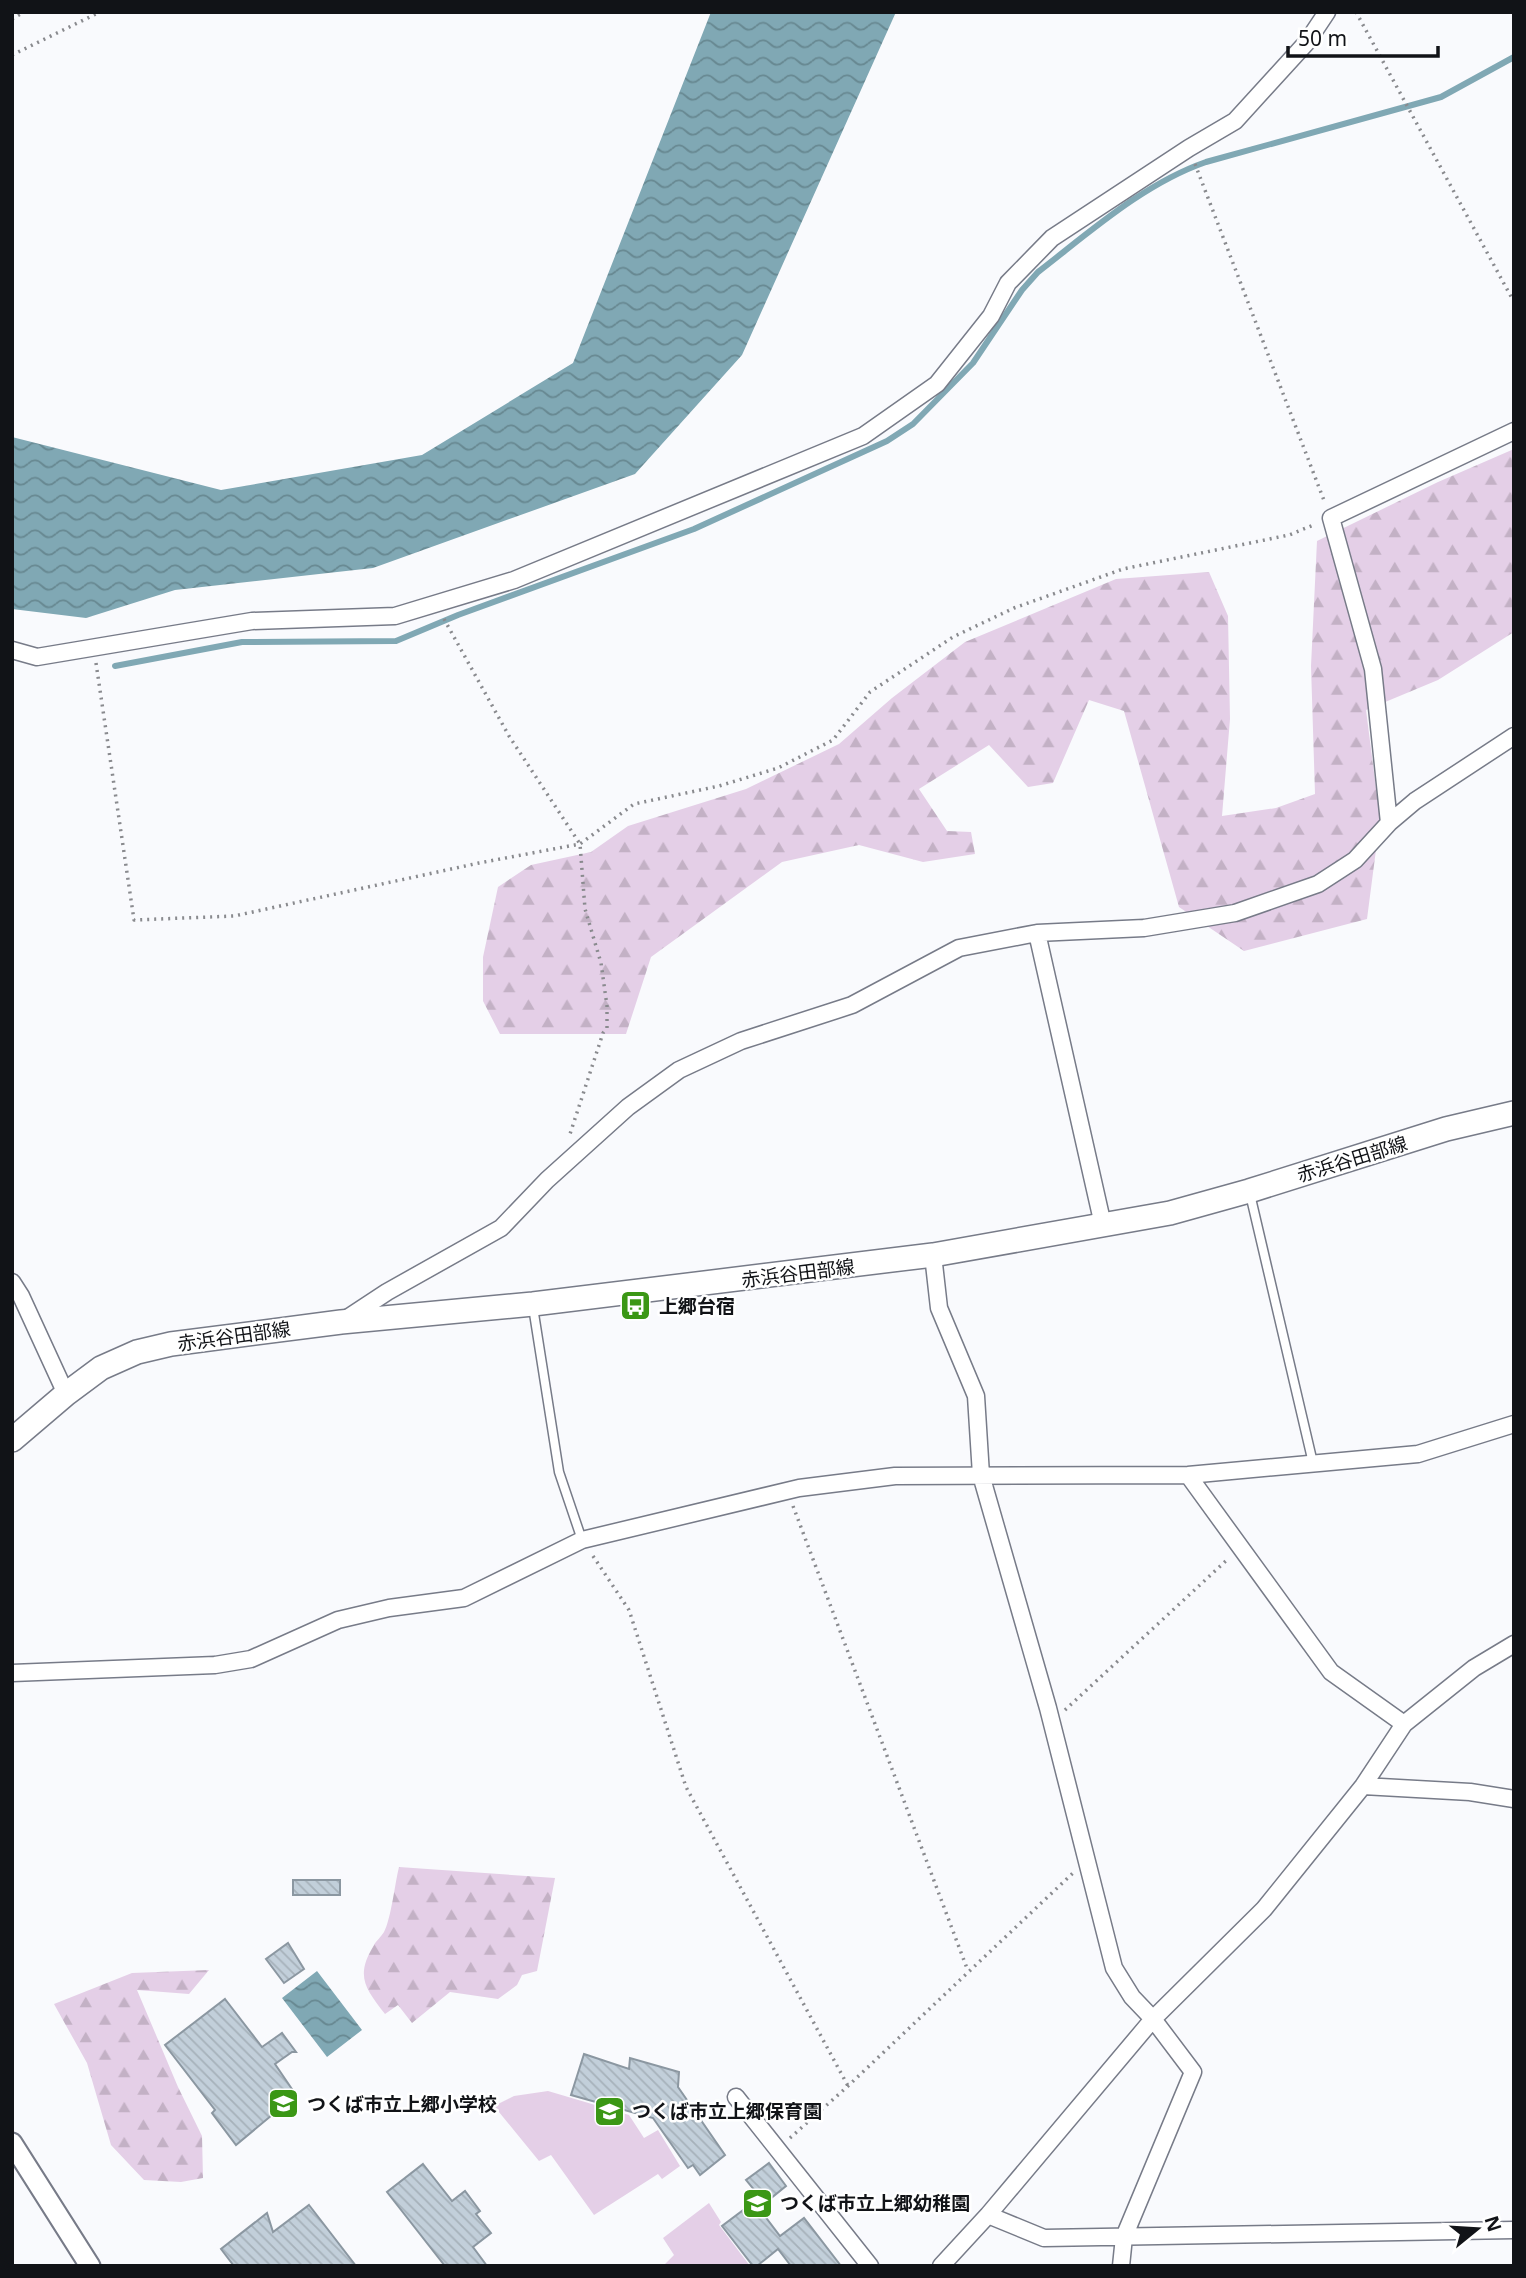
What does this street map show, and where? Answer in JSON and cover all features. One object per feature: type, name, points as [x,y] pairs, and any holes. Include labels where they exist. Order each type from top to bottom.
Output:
[{"type":"main road","name":"赤浜谷田部線","points":[[12,1440],[101,1368],[137,1352],[171,1344],[341,1322],[533,1304],[933,1255],[1170,1213],[1446,1129],[1514,1114]]},
{"type":"street","points":[[12,650],[37,657],[252,621],[395,616],[514,580],[863,436],[937,384],[992,316],[1008,283],[1052,238],[1189,148],[1236,121],[1307,41],[1326,12]]},
{"type":"street","points":[[1389,823],[1373,669],[1331,518],[1514,431]]},
{"type":"street","points":[[341,1322],[387,1292],[501,1228],[547,1180],[628,1107],[680,1070],[741,1041],[852,1005],[960,948],[1037,933],[1144,928],[1235,913],[1318,884],[1355,860],[1389,823],[1415,801],[1514,736]]},
{"type":"street","points":[[1037,933],[1103,1225]]},
{"type":"street","points":[[933,1255],[939,1308],[976,1396],[981,1475],[1052,1722],[1114,1968],[1132,1997],[1153,2019],[1193,2072],[1124,2237],[1121,2266]]},
{"type":"street","points":[[12,1282],[66,1394]]},
{"type":"street","points":[[12,1673],[215,1665],[251,1659],[338,1620],[389,1608],[464,1598],[582,1540],[787,1491],[895,1476],[1188,1475],[1418,1454],[1514,1424]]},
{"type":"street","points":[[1188,1475],[1331,1672],[1404,1724]]},
{"type":"street","points":[[941,2266],[988,2215],[1153,2019],[1264,1909],[1363,1786],[1404,1724],[1474,1668],[1514,1644]]},
{"type":"street","points":[[1363,1786],[1470,1792],[1514,1799]]},
{"type":"street","points":[[736,2097],[870,2266]]},
{"type":"street","points":[[12,2143],[89,2266]]},
{"type":"street","points":[[988,2215],[1044,2238],[1514,2230]]},
{"type":"lane","points":[[1249,1191],[1313,1463]]},
{"type":"lane","points":[[533,1304],[559,1472],[582,1540]]},
{"type":"path","points":[[12,19],[24,12]]},
{"type":"path","points":[[12,55],[100,12]]},
{"type":"path","points":[[1356,12],[1514,302]]},
{"type":"path","points":[[93,648],[134,920],[234,916],[580,844],[634,804],[719,786],[778,768],[833,740],[870,692],[953,637],[1014,607],[1123,569],[1289,535],[1331,518],[1189,148]]},
{"type":"path","points":[[435,603],[509,736],[580,844],[585,909],[601,963],[607,1028],[603,1033],[575,1125],[569,1136]]},
{"type":"path","points":[[787,1491],[968,1971]]},
{"type":"path","points":[[582,1540],[629,1611],[686,1787],[848,2086]]},
{"type":"path","points":[[1052,1722],[1241,1547]]},
{"type":"path","points":[[777,2149],[848,2086],[1088,1859]]},
{"type":"green space","points":[[1514,449],[1514,632],[1438,680],[1366,710],[1380,819],[1367,919],[1244,951],[1179,907],[1124,711],[1089,700],[1053,783],[1028,787],[989,745],[919,789],[947,831],[971,832],[975,854],[923,862],[859,845],[782,862],[651,957],[626,1034],[500,1034],[483,1001],[483,957],[498,887],[531,865],[591,852],[628,826],[746,789],[839,744],[892,698],[965,642],[1116,579],[1209,572],[1228,616],[1230,719],[1222,816],[1276,808],[1315,794],[1311,666],[1317,541],[1438,482]]},
{"type":"green space","points":[[399,1867],[555,1878],[537,1971],[522,1975],[517,1985],[498,1999],[450,1992],[412,2023],[398,2005],[385,2014],[372,1997],[364,1974],[368,1956],[386,1926]]},
{"type":"green space","points":[[209,1970],[189,1994],[137,1990],[202,2136],[203,2178],[181,2182],[144,2180],[111,2145],[87,2063],[54,2004],[132,1973]]},
{"type":"green space","points":[[548,2091],[629,2115],[644,2138],[658,2130],[680,2166],[662,2179],[658,2174],[594,2215],[551,2155],[539,2161],[494,2106],[514,2096]]},
{"type":"green space","points":[[709,2203],[721,2222],[719,2225],[750,2266],[663,2266],[674,2255],[663,2238]]},
{"type":"water","points":[[711,12],[896,12],[742,355],[635,474],[373,568],[175,590],[86,618],[12,609],[12,437],[221,490],[422,455],[573,363]]},
{"type":"water","points":[[317,1971],[362,2030],[327,2057],[282,1998]]},
{"type":"building","points":[[293,1880],[340,1880],[340,1895],[293,1895]]},
{"type":"building","points":[[288,1943],[304,1969],[284,1983],[266,1959]]},
{"type":"building","points":[[225,1999],[262,2047],[282,2033],[296,2052],[275,2064],[296,2095],[236,2145],[212,2113],[215,2110],[165,2045]]},
{"type":"building","points":[[584,2054],[629,2069],[630,2058],[679,2072],[678,2087],[725,2155],[700,2175],[693,2165],[688,2168],[653,2118],[571,2095]]},
{"type":"building","points":[[769,2163],[786,2186],[765,2203],[746,2180]]},
{"type":"building","points":[[423,2164],[452,2201],[465,2191],[480,2211],[476,2214],[491,2233],[473,2247],[487,2266],[445,2266],[387,2192]]},
{"type":"building","points":[[754,2202],[780,2236],[804,2218],[841,2266],[791,2266],[778,2249],[757,2266],[753,2266],[722,2226]]},
{"type":"building","points":[[309,2205],[356,2266],[234,2266],[221,2249],[267,2213],[273,2232]]},
{"type":"waterway","points":[[115,666],[242,642],[396,641],[458,615],[694,529],[887,441],[913,424],[973,363],[1022,290],[1038,272],[1097,225],[1160,183],[1206,162],[1441,97],[1514,57]]},
{"type":"place","name":"上郷台宿","points":[[636,1306]]},
{"type":"place","name":"つくば市立上郷小学校","points":[[284,2104]]},
{"type":"place","name":"つくば市立上郷保育園","points":[[609,2111]]},
{"type":"place","name":"つくば市立上郷幼稚園","points":[[757,2203]]}]
